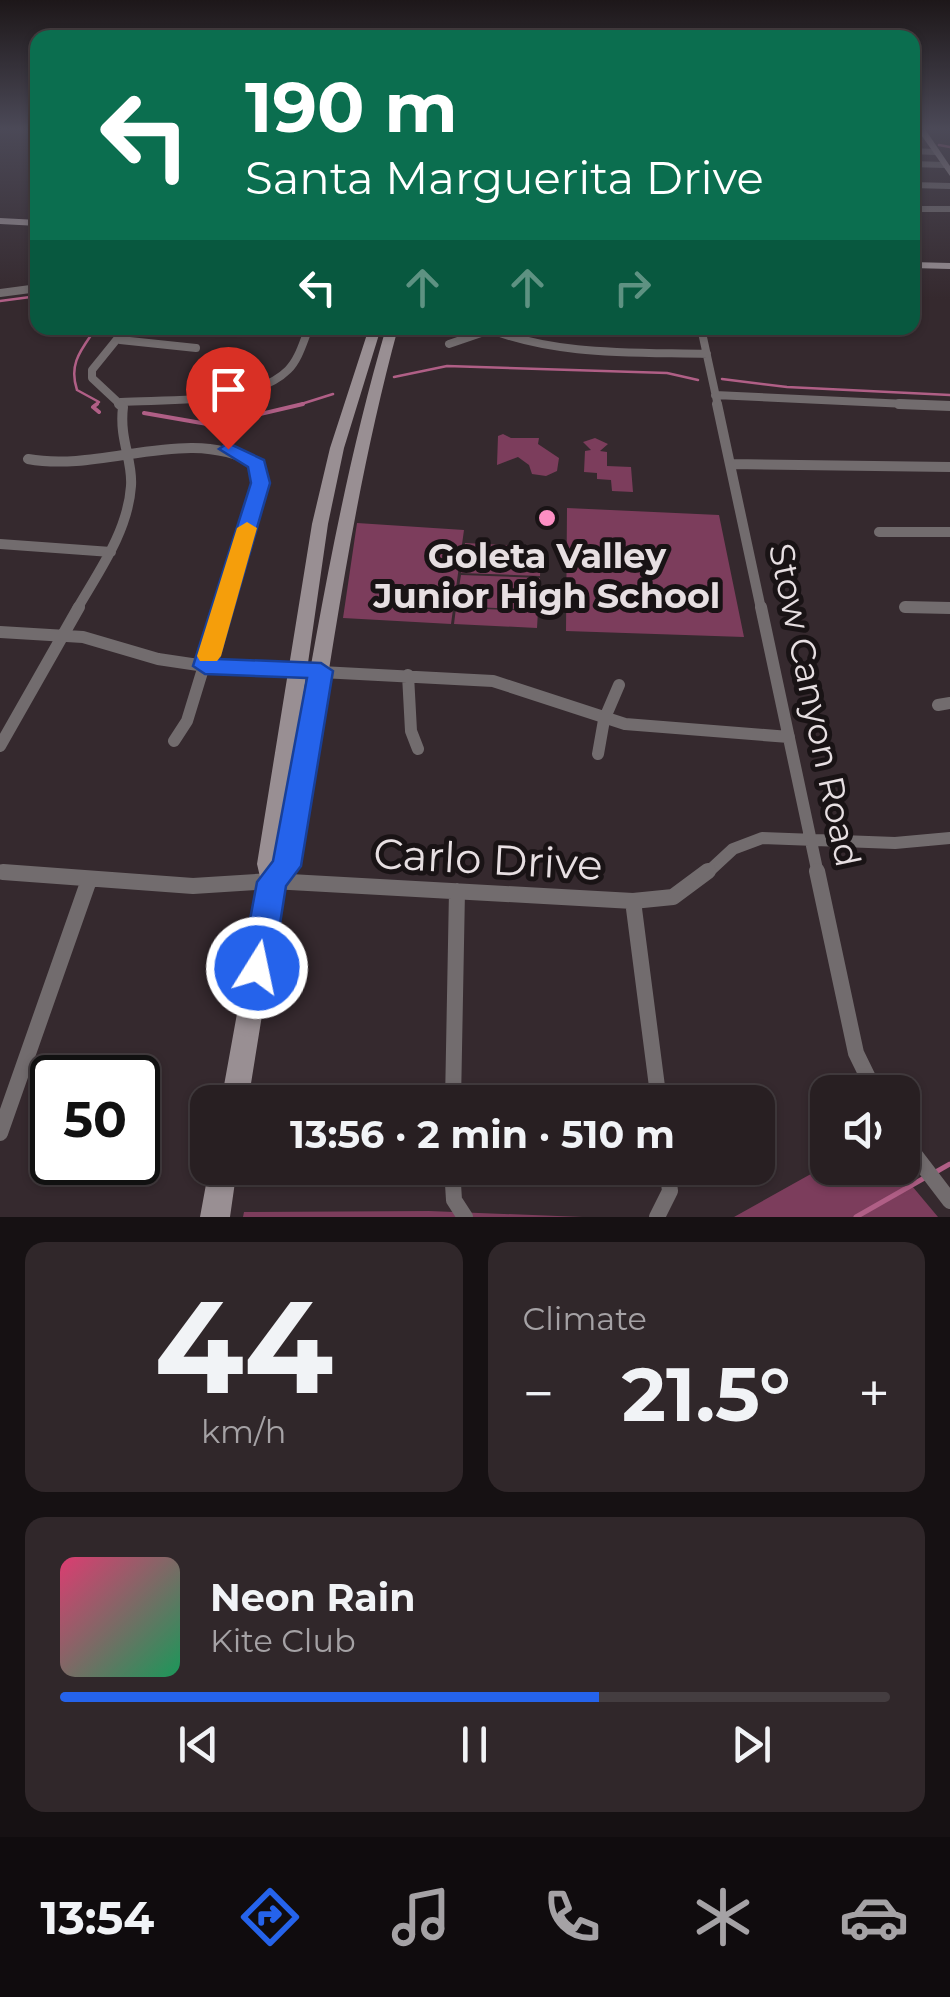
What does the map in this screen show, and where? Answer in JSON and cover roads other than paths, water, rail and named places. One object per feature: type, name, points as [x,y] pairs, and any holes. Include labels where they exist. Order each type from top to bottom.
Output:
[{"type":"main road","points":[[0,221],[30,223]]},
{"type":"main road","points":[[920,265],[950,266]]},
{"type":"main road","points":[[237,1085],[272,882],[268,864],[296,670],[306,634],[329,486],[373,335]]},
{"type":"main road","points":[[272,882],[287,866],[321,671],[319,656],[358,448],[390,335]]},
{"type":"main road","points":[[214,1217],[219,1185]]},
{"type":"street","points":[[920,208],[950,210]]},
{"type":"street","points":[[0,293],[30,289]]},
{"type":"street","points":[[122,335],[97,363],[92,378],[121,402],[204,396],[260,386],[288,370],[306,335]]},
{"type":"street","points":[[450,344],[473,335]]},
{"type":"street","points":[[512,335],[563,348],[706,354]]},
{"type":"street","name":"Stow Canyon Road","points":[[702,335],[808,839],[856,1052],[867,1075]]},
{"type":"street","points":[[120,340],[196,348]]},
{"type":"street","points":[[715,395],[950,406]]},
{"type":"street","points":[[2,740],[111,552],[128,512],[132,483],[120,431],[121,402]]},
{"type":"street","points":[[28,459],[48,465],[81,466],[214,447],[242,453],[261,472],[188,721],[174,742]]},
{"type":"street","points":[[730,464],[950,467]]},
{"type":"street","points":[[879,532],[950,532]]},
{"type":"street","points":[[0,544],[111,552]]},
{"type":"street","points":[[905,608],[950,608]]},
{"type":"street","points":[[0,632],[64,635],[205,666],[408,674],[518,687],[604,720],[789,737]]},
{"type":"street","points":[[408,674],[410,731],[418,750]]},
{"type":"street","points":[[598,754],[604,720],[620,685]]},
{"type":"street","name":"Carlo Drive","points":[[3,872],[193,886],[272,882],[633,901],[673,897],[691,887],[733,849],[774,836],[895,843],[950,838]]},
{"type":"street","points":[[0,1133],[89,880]]},
{"type":"street","points":[[453,1085],[457,891]]},
{"type":"street","points":[[633,901],[657,1085]]},
{"type":"street","points":[[920,1165],[946,1196]]},
{"type":"street","points":[[451,1185],[455,1209],[465,1217]]},
{"type":"street","points":[[657,1217],[669,1185]]},
{"type":"waterway","points":[[0,301],[30,297]]},
{"type":"waterway","points":[[92,335],[74,372],[77,390],[99,402],[94,406]]},
{"type":"waterway","points":[[394,377],[447,366],[667,373],[698,380]]},
{"type":"waterway","points":[[722,379],[787,387],[950,395]]},
{"type":"waterway","points":[[297,405],[333,394]]},
{"type":"waterway","points":[[97,404],[93,407],[99,412]]},
{"type":"waterway","points":[[297,405],[303,404]]},
{"type":"waterway","points":[[144,413],[213,425],[297,405]]},
{"type":"waterway","points":[[934,1173],[950,1164]]},
{"type":"waterway","points":[[856,1217],[926,1177]]},
{"type":"place","name":"Goleta Valley Junior High School","points":[[547,518]]}]
